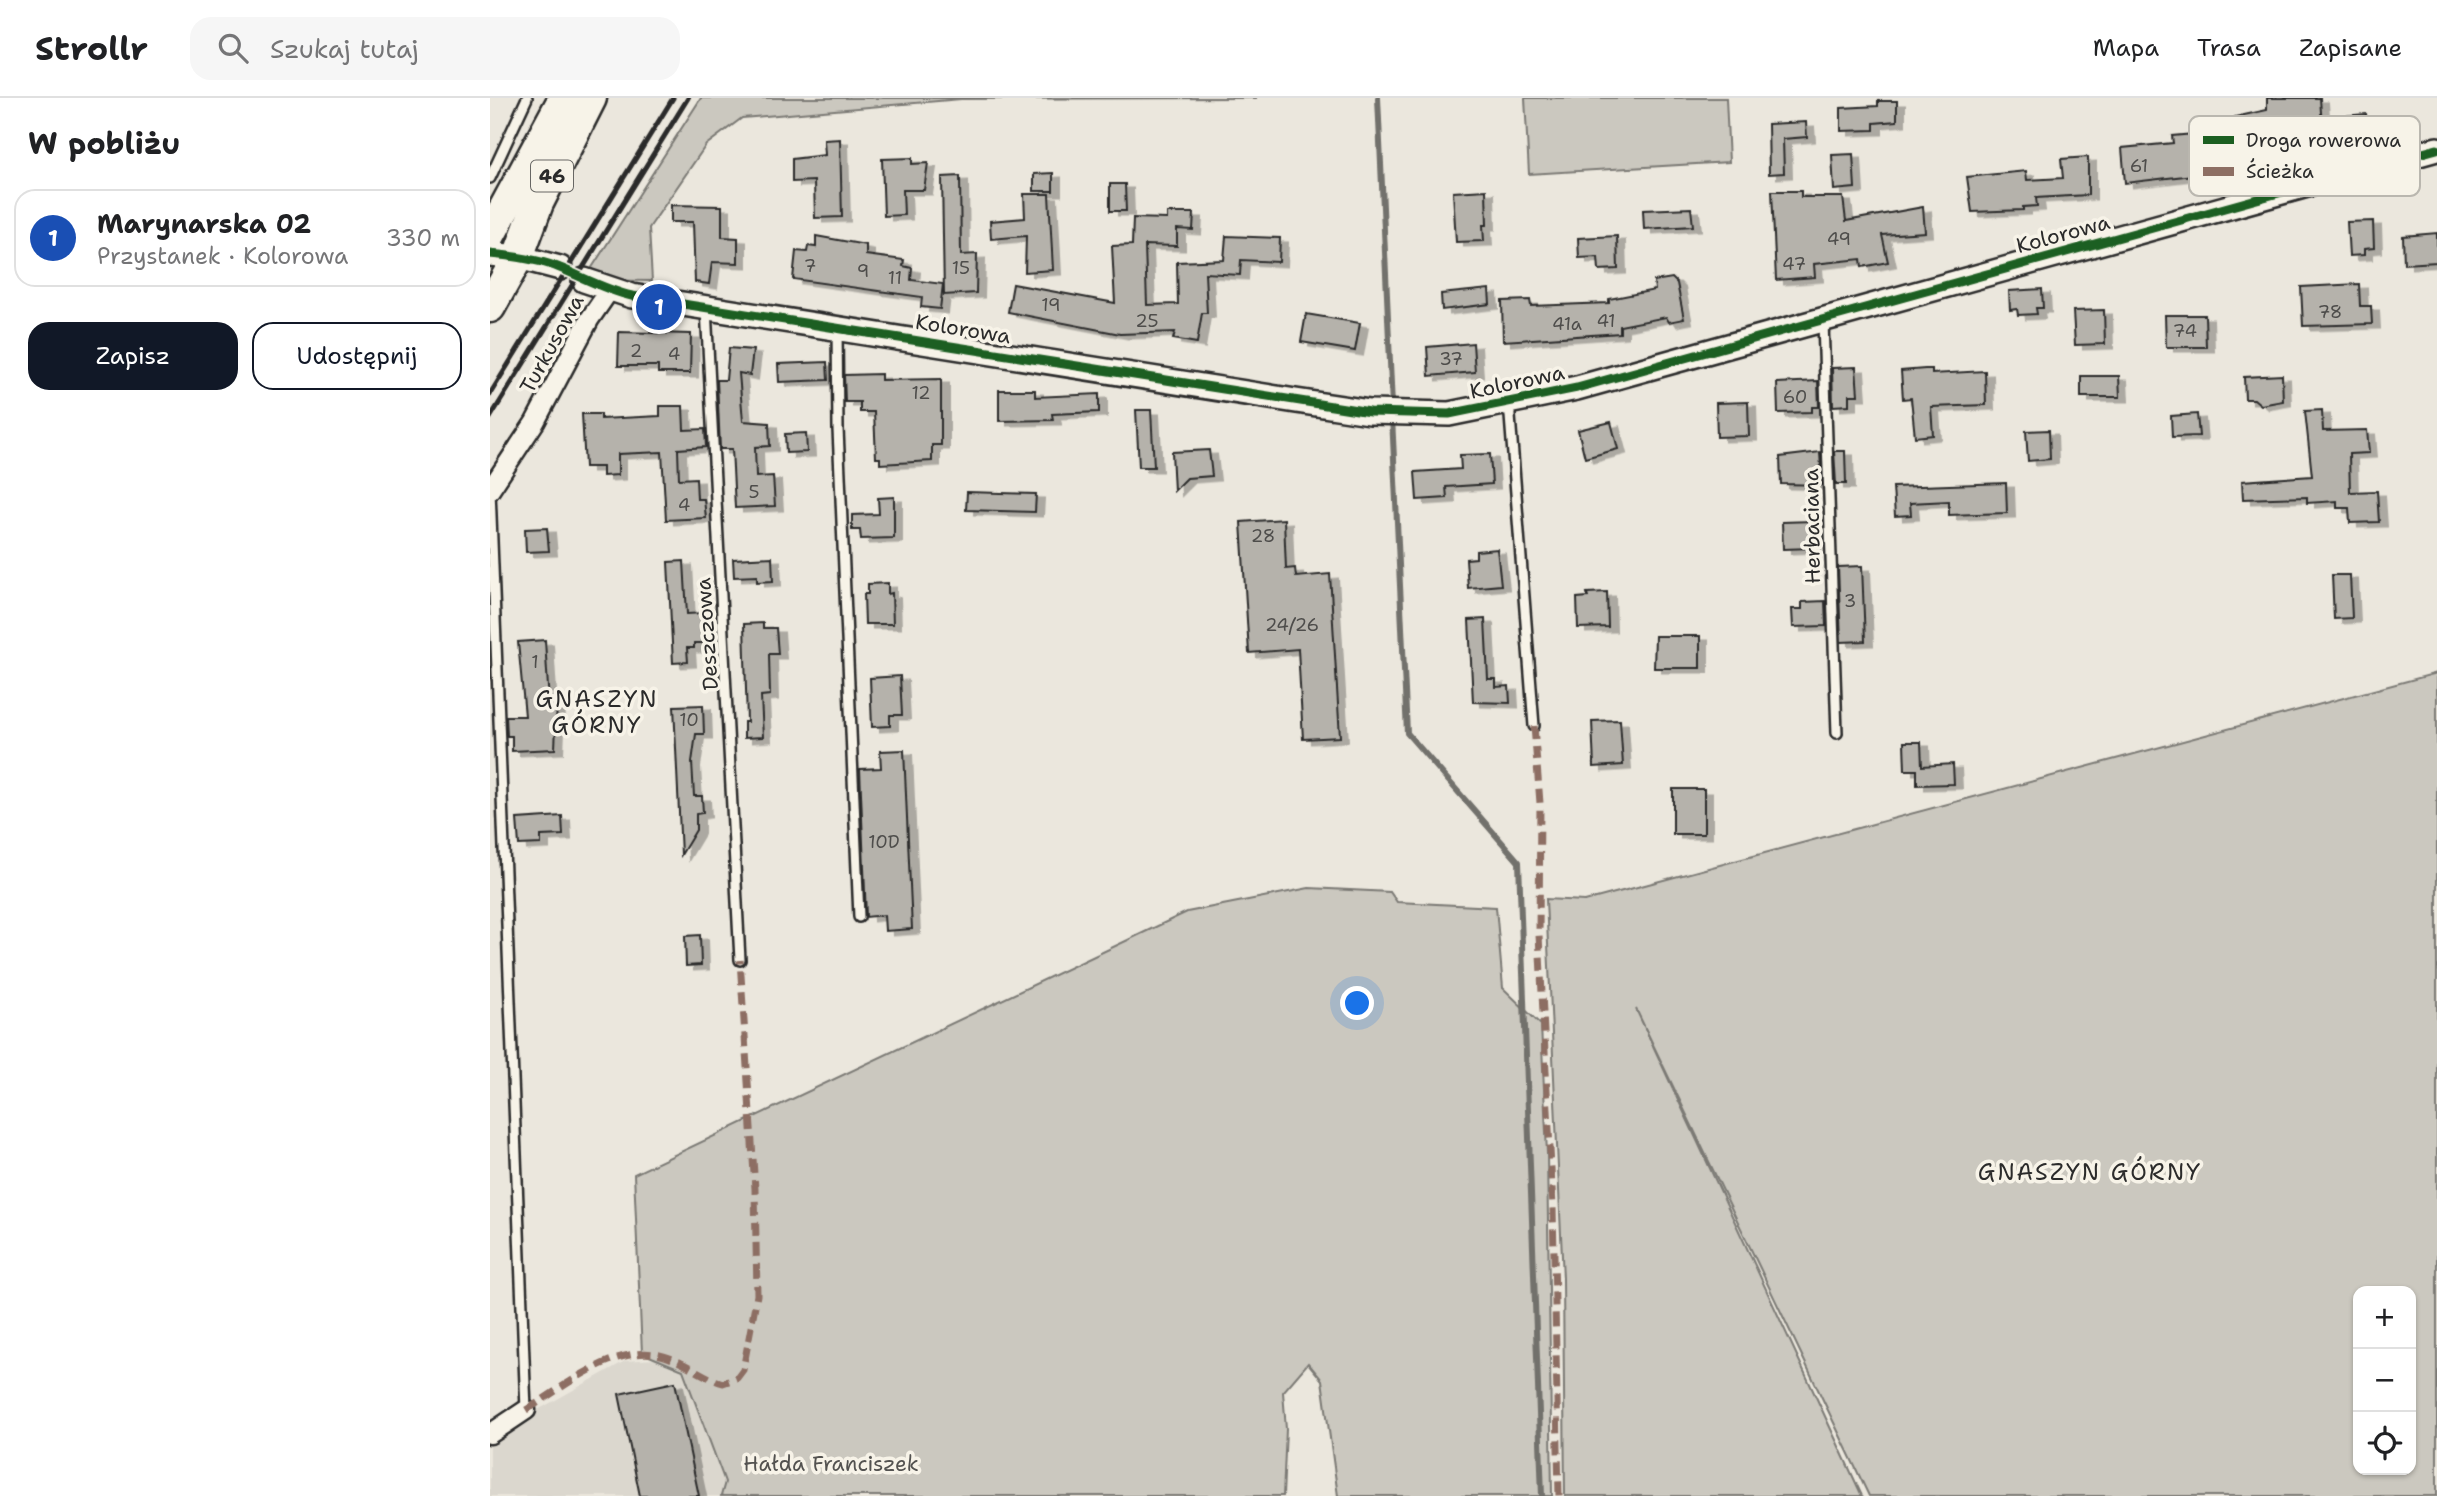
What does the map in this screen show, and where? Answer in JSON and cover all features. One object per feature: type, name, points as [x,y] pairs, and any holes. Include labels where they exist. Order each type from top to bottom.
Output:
[{"type":"main road","name":"46","points":[[490,235],[564,98]]},
{"type":"main road","name":"46","points":[[490,307],[504,256],[538,203],[590,98]]},
{"type":"street","name":"Kolorowa","points":[[2420,154],[2437,149]]},
{"type":"street","name":"Kolorowa","points":[[583,281],[609,291],[1370,412],[1449,414],[1577,388],[2267,196]]},
{"type":"street","points":[[504,256],[560,268]]},
{"type":"street","name":"Turkusowa","points":[[490,490],[535,422],[589,320],[609,291]]},
{"type":"street","points":[[490,1434],[526,1410]]},
{"type":"lane","points":[[490,178],[527,98]]},
{"type":"lane","name":"Deszczowa","points":[[706,306],[740,960]]},
{"type":"lane","name":"Herbaciana","points":[[1823,319],[1837,733]]},
{"type":"lane","points":[[837,327],[838,429],[859,917]]},
{"type":"lane","points":[[1509,403],[1534,726]]},
{"type":"lane","points":[[490,490],[526,1410]]},
{"type":"shaded area","points":[[655,1359],[683,1370],[725,1482],[721,1496],[490,1496],[490,1437],[625,1361]]},
{"type":"green space","points":[[701,98],[1257,98],[961,99],[742,118],[706,145],[649,228],[652,281],[584,280]]},
{"type":"green space","points":[[1525,98],[1726,98],[1729,162],[1529,174]]},
{"type":"green space","points":[[2437,673],[2437,1496],[1869,1496],[1636,1009],[1862,1496],[1565,1496],[1563,1279],[1546,899],[1585,901]]},
{"type":"green space","name":"Hałda Franciszek","points":[[1309,888],[1390,892],[1397,902],[1496,907],[1503,988],[1541,1025],[1547,1154],[1552,1496],[1338,1496],[1322,1380],[1308,1363],[1283,1392],[1286,1429],[1283,1496],[721,1496],[725,1482],[683,1370],[642,1353],[634,1174],[1187,912]]},
{"type":"building","points":[[2267,98],[2320,98],[2321,116],[2240,116],[2267,110]]},
{"type":"building","points":[[1878,101],[1897,101],[1897,121],[1874,123],[1874,130],[1841,131],[1841,108],[1878,106]]},
{"type":"building","points":[[1806,122],[1807,137],[1783,139],[1784,173],[1769,174],[1768,124]]},
{"type":"building","points":[[2189,134],[2189,175],[2125,183],[2122,148],[2173,143],[2172,136]]},
{"type":"building","points":[[840,139],[842,217],[815,218],[814,181],[792,182],[792,159],[825,155],[824,140]]},
{"type":"building","points":[[1853,154],[1855,188],[1834,190],[1832,155]]},
{"type":"building","points":[[2088,157],[2088,195],[2036,198],[2037,206],[2023,207],[2023,210],[1972,212],[1967,177],[2026,171],[2027,180],[2063,178],[2061,159]]},
{"type":"building","points":[[912,158],[912,164],[928,163],[924,190],[903,190],[904,215],[884,216],[882,159]]},
{"type":"building","points":[[1053,173],[1053,191],[1034,191],[1034,174]]},
{"type":"building","points":[[960,176],[961,255],[977,254],[976,293],[944,295],[942,177]]},
{"type":"building","points":[[1110,184],[1125,184],[1126,211],[1110,211]]},
{"type":"building","points":[[1486,190],[1487,225],[1483,225],[1484,241],[1456,242],[1453,192]]},
{"type":"building","points":[[1772,191],[1801,191],[1801,197],[1843,197],[1846,221],[1923,207],[1925,232],[1882,235],[1888,262],[1862,267],[1861,259],[1814,264],[1815,277],[1776,280]]},
{"type":"building","points":[[1024,194],[1049,194],[1053,270],[1025,272],[1026,236],[991,239],[990,221],[1025,218]]},
{"type":"building","points":[[671,205],[722,206],[722,237],[738,238],[738,263],[712,262],[709,284],[695,282],[693,222],[671,222]]},
{"type":"building","points":[[1691,208],[1693,226],[1644,229],[1643,210]]},
{"type":"building","points":[[1167,213],[1194,213],[1193,230],[1177,229],[1177,246],[1145,245],[1147,305],[1178,304],[1177,262],[1224,260],[1226,236],[1280,238],[1279,262],[1241,260],[1240,275],[1205,273],[1207,313],[1202,313],[1197,343],[1173,339],[1175,332],[1120,334],[1008,312],[1013,284],[1115,303],[1112,246],[1132,245],[1133,218],[1167,219]]},
{"type":"building","points":[[2373,221],[2374,248],[2364,249],[2364,255],[2349,256],[2347,222]]},
{"type":"building","points":[[2437,233],[2437,262],[2404,264],[2403,236]]},
{"type":"building","points":[[816,236],[866,245],[866,255],[904,260],[903,266],[912,268],[911,280],[943,284],[940,309],[921,307],[922,297],[793,279],[796,251],[807,252],[808,246],[816,247]]},
{"type":"building","points":[[1617,236],[1618,269],[1599,270],[1598,257],[1579,258],[1578,238]]},
{"type":"building","points":[[1672,278],[1677,283],[1684,319],[1669,322],[1666,317],[1620,326],[1620,333],[1503,341],[1502,301],[1530,300],[1531,306],[1609,303],[1609,299],[1655,290],[1654,281]]},
{"type":"building","points":[[2359,284],[2360,306],[2371,306],[2372,324],[2303,326],[2301,287]]},
{"type":"building","points":[[1489,289],[1490,304],[1442,310],[1441,294]]},
{"type":"building","points":[[2042,289],[2043,308],[2036,308],[2037,314],[2018,315],[2017,309],[2010,310],[2009,291]]},
{"type":"building","points":[[2104,310],[2105,344],[2075,345],[2073,311]]},
{"type":"building","points":[[1306,314],[1360,323],[1355,351],[1301,342]]},
{"type":"building","points":[[2165,315],[2205,315],[2206,347],[2166,347]]},
{"type":"building","points":[[619,332],[691,334],[690,373],[658,373],[658,366],[618,366]]},
{"type":"building","points":[[1473,343],[1475,372],[1429,376],[1427,347]]},
{"type":"building","points":[[729,348],[753,350],[750,375],[739,373],[743,421],[769,423],[770,446],[755,447],[756,477],[773,476],[775,506],[735,508],[732,449],[720,449],[717,380],[726,380]]},
{"type":"building","points":[[827,362],[828,380],[779,382],[778,364]]},
{"type":"building","points":[[1856,367],[1858,395],[1849,395],[1849,405],[1833,406],[1832,368]]},
{"type":"building","points":[[1932,369],[1932,374],[1985,371],[1986,405],[1931,407],[1933,435],[1915,437],[1911,398],[1903,399],[1901,371]]},
{"type":"building","points":[[881,374],[881,380],[941,379],[941,445],[932,445],[932,461],[880,464],[880,458],[876,458],[874,412],[860,412],[860,402],[845,402],[844,375]]},
{"type":"building","points":[[2282,375],[2283,401],[2261,405],[2254,399],[2245,399],[2244,377]]},
{"type":"building","points":[[2081,376],[2119,376],[2120,397],[2081,397]]},
{"type":"building","points":[[1818,381],[1819,407],[1812,407],[1812,412],[1778,413],[1777,383]]},
{"type":"building","points":[[999,390],[1035,390],[1035,397],[1099,394],[1099,412],[1052,414],[1053,420],[999,421]]},
{"type":"building","points":[[1748,402],[1749,436],[1717,437],[1716,403]]},
{"type":"building","points":[[660,406],[683,406],[684,430],[705,429],[706,447],[678,449],[679,479],[696,478],[697,499],[704,499],[706,518],[666,520],[662,452],[618,454],[618,475],[603,476],[603,467],[585,467],[582,414],[601,414],[601,419],[660,416]]},
{"type":"building","points":[[1136,410],[1151,410],[1154,467],[1139,467]]},
{"type":"building","points":[[2322,410],[2323,431],[2367,430],[2369,453],[2349,454],[2350,492],[2377,491],[2379,522],[2350,523],[2349,508],[2337,508],[2337,501],[2307,503],[2307,497],[2243,499],[2242,481],[2312,476],[2305,411]]},
{"type":"building","points":[[2197,414],[2199,436],[2172,437],[2171,416]]},
{"type":"building","points":[[1611,422],[1618,449],[1585,458],[1578,430]]},
{"type":"building","points":[[2049,430],[2050,459],[2028,461],[2026,431]]},
{"type":"building","points":[[806,433],[807,452],[786,453],[785,434]]},
{"type":"building","points":[[1209,450],[1212,476],[1187,478],[1174,491],[1172,452]]},
{"type":"building","points":[[1834,451],[1845,451],[1846,484],[1836,484]]},
{"type":"building","points":[[1820,452],[1822,485],[1781,484],[1780,457]]},
{"type":"building","points":[[1490,454],[1492,484],[1446,487],[1447,498],[1417,500],[1415,472],[1461,469],[1460,455]]},
{"type":"building","points":[[2006,483],[2007,513],[1949,515],[1949,501],[1910,503],[1911,515],[1895,516],[1893,487]]},
{"type":"building","points":[[967,492],[1036,494],[1035,512],[966,510]]},
{"type":"building","points":[[894,497],[894,538],[861,539],[860,530],[852,530],[852,515],[879,514],[878,498]]},
{"type":"building","points":[[1284,519],[1286,569],[1295,568],[1296,577],[1330,574],[1340,737],[1303,739],[1298,649],[1249,653],[1241,522]]},
{"type":"building","points":[[1813,521],[1813,548],[1783,549],[1782,522]]},
{"type":"building","points":[[547,528],[549,551],[526,552],[525,529]]},
{"type":"building","points":[[1497,549],[1501,585],[1468,588],[1466,559],[1476,558],[1476,551]]},
{"type":"building","points":[[772,557],[773,581],[757,582],[757,576],[734,577],[733,559]]},
{"type":"building","points":[[684,561],[687,614],[704,613],[705,624],[709,623],[710,643],[694,643],[694,648],[687,648],[688,662],[673,663],[668,562]]},
{"type":"building","points":[[1862,566],[1865,641],[1841,642],[1838,567]]},
{"type":"building","points":[[2332,575],[2350,575],[2352,618],[2334,619]]},
{"type":"building","points":[[888,583],[888,594],[892,593],[893,624],[865,624],[864,594],[868,594],[868,584]]},
{"type":"building","points":[[1607,592],[1608,627],[1578,628],[1577,598],[1588,597],[1587,593]]},
{"type":"building","points":[[1825,601],[1826,626],[1793,627],[1792,609],[1802,609],[1802,602]]},
{"type":"building","points":[[1485,619],[1488,679],[1496,679],[1496,687],[1509,686],[1510,703],[1473,702],[1469,620]]},
{"type":"building","points":[[763,623],[763,628],[776,628],[778,654],[769,654],[770,695],[761,696],[763,737],[744,738],[744,722],[747,722],[744,624]]},
{"type":"building","points":[[1655,636],[1700,636],[1700,668],[1654,668]]},
{"type":"building","points":[[545,640],[549,703],[557,703],[555,749],[512,751],[512,736],[507,736],[506,716],[525,716],[518,642]]},
{"type":"building","points":[[900,676],[902,715],[890,715],[890,726],[872,727],[870,678]]},
{"type":"building","points":[[703,705],[704,734],[696,734],[692,762],[694,796],[702,796],[703,813],[696,814],[696,830],[681,855],[674,706]]},
{"type":"building","points":[[1620,720],[1623,765],[1594,767],[1592,721]]},
{"type":"building","points":[[1904,742],[1921,742],[1922,766],[1953,764],[1954,784],[1917,785],[1917,770],[1905,770]]},
{"type":"building","points":[[904,750],[912,929],[885,931],[884,915],[866,917],[860,769],[881,768],[880,751]]},
{"type":"building","points":[[1673,789],[1704,789],[1704,834],[1673,834]]},
{"type":"building","points":[[562,816],[563,835],[541,836],[541,844],[519,845],[517,819]]},
{"type":"building","points":[[700,935],[701,965],[686,966],[685,936]]},
{"type":"building","points":[[675,1382],[699,1496],[640,1496],[619,1394]]},
{"type":"waterway","points":[[1378,98],[1392,406]]},
{"type":"waterway","points":[[1392,417],[1407,733],[1519,862],[1542,1496]]},
{"type":"railway","points":[[490,394],[673,98]]},
{"type":"railway","points":[[490,418],[688,98]]},
{"type":"marked path","points":[[1534,726],[1540,803],[1539,935],[1553,1207],[1559,1496]]},
{"type":"marked path","points":[[526,1410],[592,1369],[628,1355],[646,1353],[664,1356],[723,1383],[737,1378],[743,1370],[757,1295],[755,1189],[740,960]]},
{"type":"cycle path","points":[[2420,154],[2437,149]]},
{"type":"cycle path","points":[[490,254],[543,262],[632,296],[1370,412],[1449,414],[1577,388],[2268,196]]},
{"type":"place","name":"Marynarska 02","points":[[659,307]]},
{"type":"district","name":"GNASZYN GÓRNY","points":[[597,712]]},
{"type":"district","name":"GNASZYN GÓRNY","points":[[2090,1172]]}]
